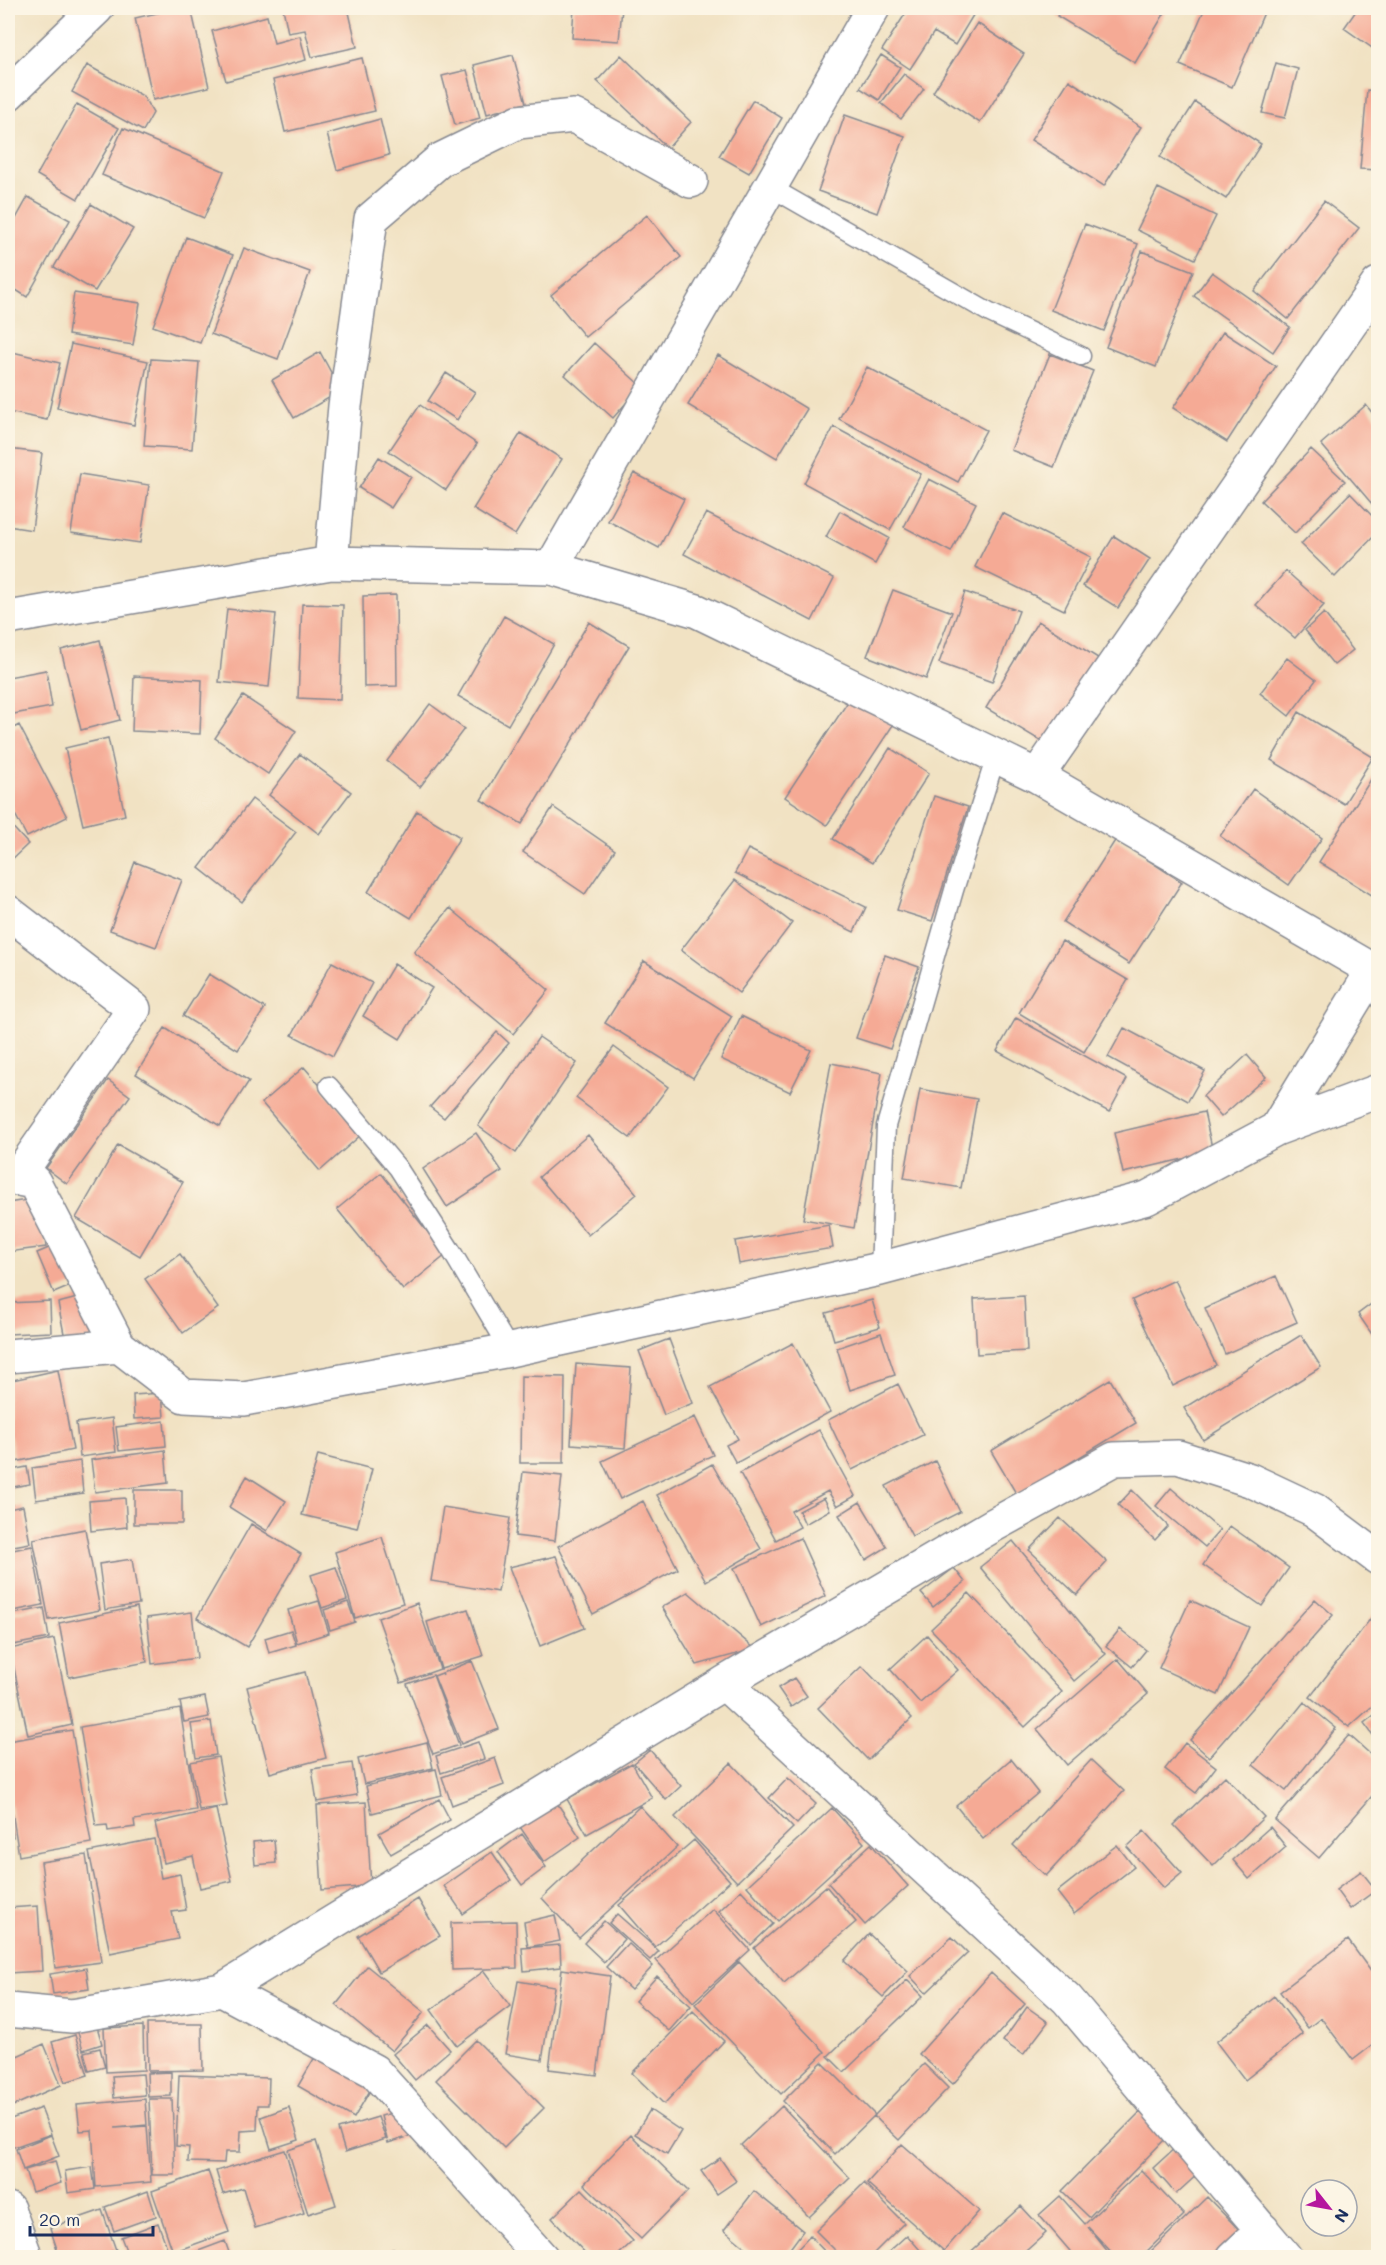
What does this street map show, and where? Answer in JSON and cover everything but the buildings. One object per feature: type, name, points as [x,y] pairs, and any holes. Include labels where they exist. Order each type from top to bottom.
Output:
[{"type":"street","points":[[8,94],[97,8]]},
{"type":"street","points":[[550,568],[873,8]]},
{"type":"street","points":[[331,564],[345,406],[371,219],[440,160],[518,122],[574,116],[691,181]]},
{"type":"street","points":[[1037,776],[1378,284]]},
{"type":"street","points":[[8,618],[331,564],[550,568],[696,611],[1037,776],[1376,972],[1276,1129]]},
{"type":"street","points":[[8,912],[134,1009],[12,1178],[34,1182],[119,1346],[184,1396],[244,1399],[510,1350],[880,1269],[1147,1198],[1276,1129],[1378,1091]]},
{"type":"street","points":[[8,1356],[119,1346]]},
{"type":"street","points":[[8,2010],[72,2016],[222,1990],[724,1683],[992,1526],[1114,1459],[1178,1457],[1250,1480],[1314,1510],[1378,1558]]},
{"type":"street","points":[[724,1683],[1067,1999],[1286,2258]]},
{"type":"street","points":[[222,1990],[374,2071],[542,2258]]},
{"type":"street","points":[[8,2209],[26,2258]]},
{"type":"street","points":[[1233,2258],[1263,2230]]},
{"type":"lane","points":[[770,187],[990,313],[1081,356]]},
{"type":"lane","points":[[880,1269],[886,1126],[996,756]]},
{"type":"lane","points":[[329,1086],[398,1168],[452,1252],[510,1350]]}]
